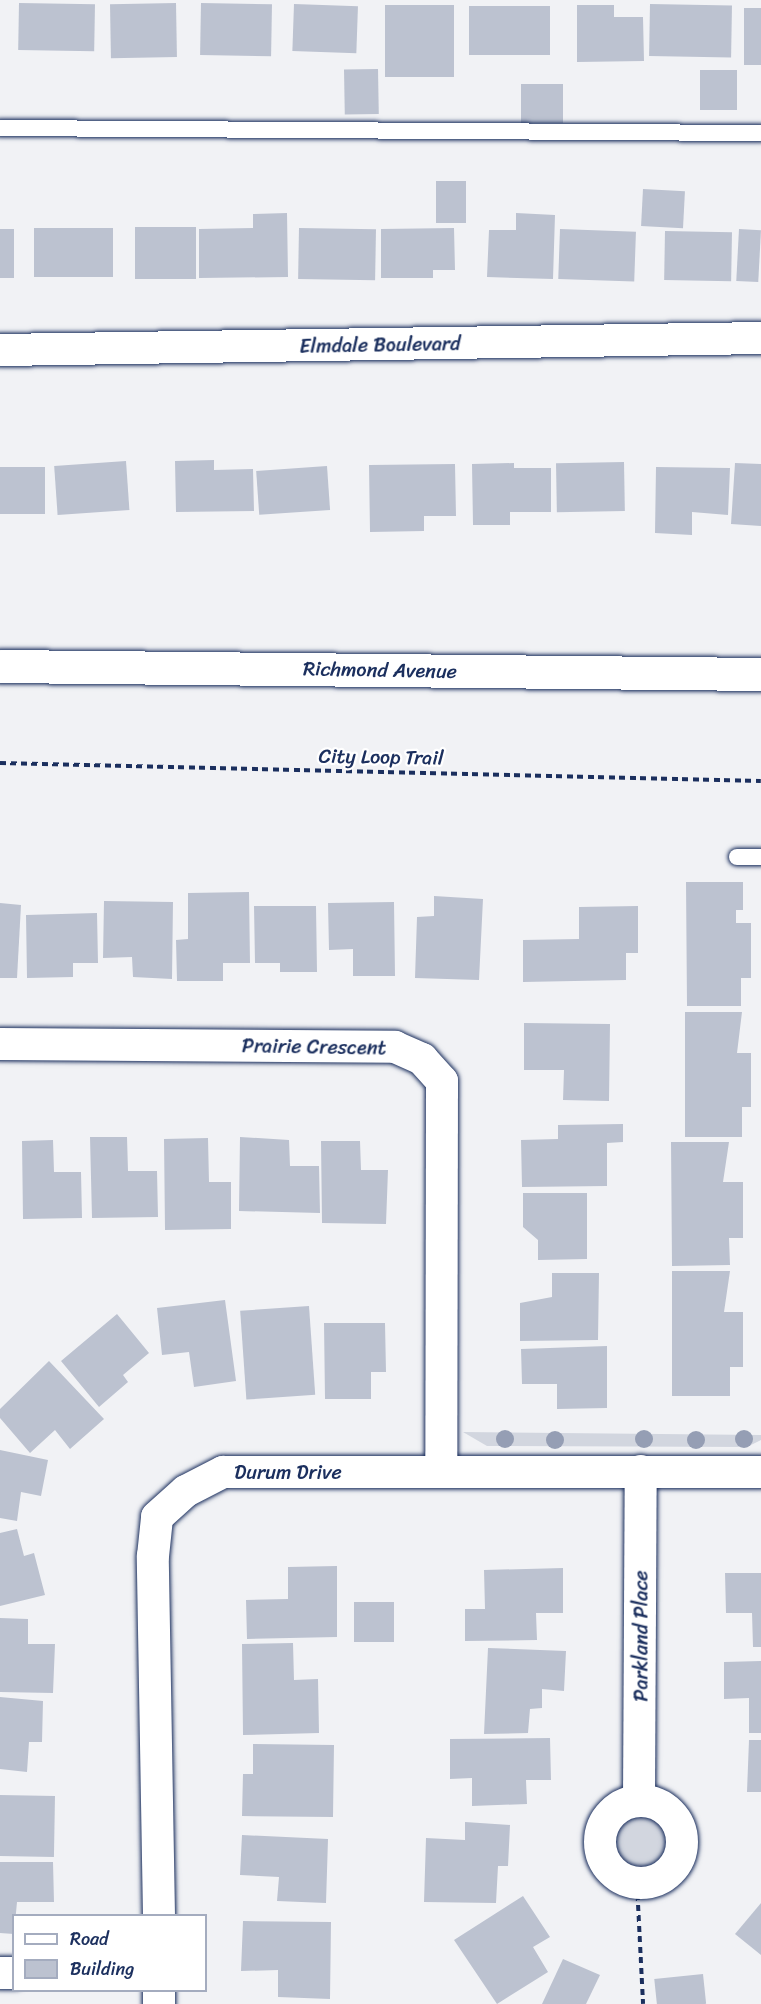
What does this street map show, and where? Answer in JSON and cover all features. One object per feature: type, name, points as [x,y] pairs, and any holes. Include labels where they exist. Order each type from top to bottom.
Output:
[{"type":"main road","name":"Richmond Avenue","points":[[0,666],[761,675]]},
{"type":"street","name":"Elmdale Boulevard","points":[[0,350],[761,338]]},
{"type":"street","name":"Prairie Crescent","points":[[0,1044],[395,1047],[422,1059],[442,1081],[441,1471]]},
{"type":"street","name":"Parkland Place","points":[[639,1801],[641,1471]]},
{"type":"street","name":"Durum Drive","points":[[159,1914],[153,1556],[157,1516],[186,1491],[223,1472],[761,1472]]},
{"type":"street","points":[[639,1801],[670,1813],[683,1843],[674,1868],[663,1878],[637,1884],[612,1872],[600,1841],[614,1810],[639,1801]]},
{"type":"lane","points":[[0,128],[761,133]]},
{"type":"lane","points":[[737,857],[761,857]]},
{"type":"path","name":"City Loop Trail","points":[[0,763],[761,781]]},
{"type":"path","points":[[637,1884],[644,2004]]},
{"type":"shaded area","points":[[463,1432],[761,1435],[761,1440],[747,1447],[487,1446]]},
{"type":"shaded area","points":[[634,1813],[646,1813],[661,1821],[669,1836],[669,1848],[661,1863],[646,1871],[634,1871],[619,1863],[611,1848],[611,1836],[619,1821]]},
{"type":"building","points":[[19,3],[95,4],[94,51],[18,50]]},
{"type":"building","points":[[176,3],[177,57],[111,58],[110,4]]},
{"type":"building","points":[[201,3],[272,4],[271,56],[200,55]]},
{"type":"building","points":[[294,4],[358,6],[356,53],[292,51]]},
{"type":"building","points":[[650,4],[732,5],[731,57],[649,56]]},
{"type":"building","points":[[385,5],[454,5],[454,77],[385,77]]},
{"type":"building","points":[[577,5],[614,5],[614,17],[643,17],[644,61],[577,62]]},
{"type":"building","points":[[469,6],[550,6],[550,55],[469,55]]},
{"type":"building","points":[[744,8],[761,8],[761,65],[744,65]]},
{"type":"building","points":[[378,69],[379,114],[345,115],[344,70]]},
{"type":"building","points":[[700,70],[737,70],[737,110],[700,110]]},
{"type":"building","points":[[521,84],[563,84],[563,123],[521,123]]},
{"type":"building","points":[[436,181],[466,181],[466,223],[436,223]]},
{"type":"building","points":[[643,189],[685,191],[683,228],[641,226]]},
{"type":"building","points":[[287,213],[288,277],[199,278],[199,229],[253,228],[253,214]]},
{"type":"building","points":[[516,213],[555,215],[553,279],[487,277],[489,230],[516,230]]},
{"type":"building","points":[[135,227],[196,227],[196,279],[135,279]]},
{"type":"building","points":[[34,228],[113,228],[113,277],[34,277]]},
{"type":"building","points":[[299,228],[376,229],[375,280],[298,279]]},
{"type":"building","points":[[454,228],[455,270],[433,270],[433,278],[381,278],[381,229]]},
{"type":"building","points":[[0,229],[14,229],[14,278],[0,278]]},
{"type":"building","points":[[560,229],[636,232],[634,282],[558,279]]},
{"type":"building","points":[[739,229],[761,230],[758,282],[736,281]]},
{"type":"building","points":[[665,231],[732,232],[731,281],[664,280]]},
{"type":"building","points":[[214,460],[214,470],[253,469],[254,511],[176,512],[175,461]]},
{"type":"building","points":[[126,461],[129,510],[58,515],[54,466]]},
{"type":"building","points":[[624,462],[625,511],[557,512],[556,463]]},
{"type":"building","points":[[514,463],[514,468],[551,468],[551,512],[510,512],[510,525],[473,525],[472,464]]},
{"type":"building","points":[[735,463],[761,464],[761,526],[731,524]]},
{"type":"building","points":[[455,464],[456,516],[424,516],[424,531],[370,532],[369,465]]},
{"type":"building","points":[[327,466],[330,510],[259,515],[256,471]]},
{"type":"building","points":[[0,467],[45,467],[45,514],[0,514]]},
{"type":"building","points":[[656,467],[730,468],[728,515],[692,512],[692,535],[655,533]]},
{"type":"building","points":[[686,882],[743,882],[743,910],[736,910],[736,923],[751,923],[751,978],[741,978],[741,1006],[687,1006]]},
{"type":"building","points":[[249,892],[250,963],[223,963],[223,981],[177,981],[176,940],[188,939],[188,893]]},
{"type":"building","points":[[434,896],[483,899],[479,980],[415,978],[417,917],[434,916]]},
{"type":"building","points":[[104,901],[173,902],[172,979],[133,977],[132,957],[103,958]]},
{"type":"building","points":[[394,902],[395,976],[353,976],[353,949],[329,950],[328,903]]},
{"type":"building","points":[[0,903],[21,905],[17,978],[0,978]]},
{"type":"building","points":[[254,906],[316,906],[317,972],[280,972],[280,963],[255,963]]},
{"type":"building","points":[[638,906],[638,953],[626,953],[626,980],[523,982],[523,940],[579,939],[579,907]]},
{"type":"building","points":[[97,913],[98,963],[73,963],[73,977],[27,978],[26,915]]},
{"type":"building","points":[[685,1012],[742,1012],[737,1053],[751,1053],[751,1107],[742,1107],[742,1137],[685,1137]]},
{"type":"building","points":[[524,1023],[610,1024],[609,1101],[563,1100],[564,1070],[524,1070]]},
{"type":"building","points":[[623,1124],[623,1142],[607,1143],[607,1186],[522,1187],[521,1140],[558,1139],[558,1125]]},
{"type":"building","points":[[90,1137],[127,1137],[128,1171],[157,1171],[158,1217],[92,1218]]},
{"type":"building","points":[[240,1137],[289,1140],[290,1166],[319,1166],[320,1213],[239,1211]]},
{"type":"building","points":[[208,1138],[209,1182],[231,1182],[231,1229],[165,1230],[164,1139]]},
{"type":"building","points":[[53,1140],[54,1172],[81,1172],[82,1218],[23,1219],[22,1141]]},
{"type":"building","points":[[321,1141],[360,1141],[361,1170],[388,1170],[386,1224],[322,1223]]},
{"type":"building","points":[[671,1142],[729,1142],[723,1182],[743,1182],[743,1238],[729,1238],[730,1265],[672,1266]]},
{"type":"building","points":[[523,1193],[587,1193],[587,1259],[538,1260],[538,1240],[523,1227]]},
{"type":"building","points":[[672,1271],[730,1271],[724,1312],[743,1312],[743,1367],[730,1367],[730,1396],[672,1396]]},
{"type":"building","points":[[552,1273],[599,1273],[598,1340],[520,1341],[520,1303],[552,1297]]},
{"type":"building","points":[[225,1300],[236,1381],[194,1387],[189,1352],[162,1355],[157,1308]]},
{"type":"building","points":[[309,1306],[315,1395],[246,1400],[240,1311]]},
{"type":"building","points":[[117,1314],[149,1353],[123,1375],[128,1382],[99,1407],[61,1361]]},
{"type":"building","points":[[324,1323],[385,1323],[386,1372],[371,1372],[371,1399],[325,1399]]},
{"type":"building","points":[[607,1346],[607,1408],[557,1409],[557,1384],[522,1384],[521,1349]]},
{"type":"building","points":[[49,1361],[104,1419],[70,1449],[55,1430],[30,1453],[0,1418],[0,1409]]},
{"type":"building","points":[[0,1450],[48,1460],[41,1496],[21,1492],[17,1521],[0,1518]]},
{"type":"building","points":[[17,1529],[24,1556],[34,1553],[45,1595],[0,1606],[0,1533]]},
{"type":"building","points":[[337,1566],[337,1637],[247,1639],[246,1600],[288,1599],[288,1567]]},
{"type":"building","points":[[563,1568],[563,1613],[536,1613],[537,1640],[465,1641],[465,1609],[485,1609],[484,1570]]},
{"type":"building","points":[[725,1573],[761,1573],[761,1647],[753,1647],[752,1613],[726,1613]]},
{"type":"building","points":[[354,1602],[394,1602],[394,1642],[354,1642]]},
{"type":"building","points":[[0,1618],[28,1619],[28,1644],[55,1644],[53,1693],[0,1692]]},
{"type":"building","points":[[293,1643],[294,1680],[318,1679],[319,1733],[243,1735],[242,1644]]},
{"type":"building","points":[[488,1648],[566,1651],[564,1691],[542,1689],[542,1708],[530,1709],[528,1733],[484,1734]]},
{"type":"building","points":[[761,1661],[761,1733],[749,1733],[749,1698],[724,1699],[724,1662]]},
{"type":"building","points":[[0,1697],[43,1701],[42,1742],[29,1742],[27,1772],[0,1769]]},
{"type":"building","points":[[550,1738],[551,1780],[526,1780],[527,1804],[472,1806],[472,1778],[450,1779],[450,1739]]},
{"type":"building","points":[[749,1740],[761,1740],[761,1792],[747,1792]]},
{"type":"building","points":[[253,1744],[334,1745],[333,1817],[242,1816],[243,1774],[253,1774]]},
{"type":"building","points":[[0,1795],[55,1796],[54,1857],[0,1856]]},
{"type":"building","points":[[465,1822],[510,1825],[508,1866],[498,1866],[496,1903],[424,1902],[426,1838],[465,1840]]},
{"type":"building","points":[[242,1835],[328,1839],[326,1903],[277,1901],[279,1877],[240,1875]]},
{"type":"building","points":[[0,1862],[53,1862],[54,1902],[17,1902],[16,1914],[12,1914],[12,1934],[0,1933]]},
{"type":"building","points":[[523,1896],[550,1937],[533,1947],[548,1972],[497,2004],[454,1940]]},
{"type":"building","points":[[761,1903],[761,1955],[735,1934]]},
{"type":"building","points":[[243,1921],[331,1922],[330,1999],[278,1997],[278,1970],[241,1971]]},
{"type":"building","points":[[563,1959],[600,1975],[586,2004],[542,2004]]},
{"type":"building","points":[[703,1974],[706,2004],[657,2004],[654,1979]]}]
